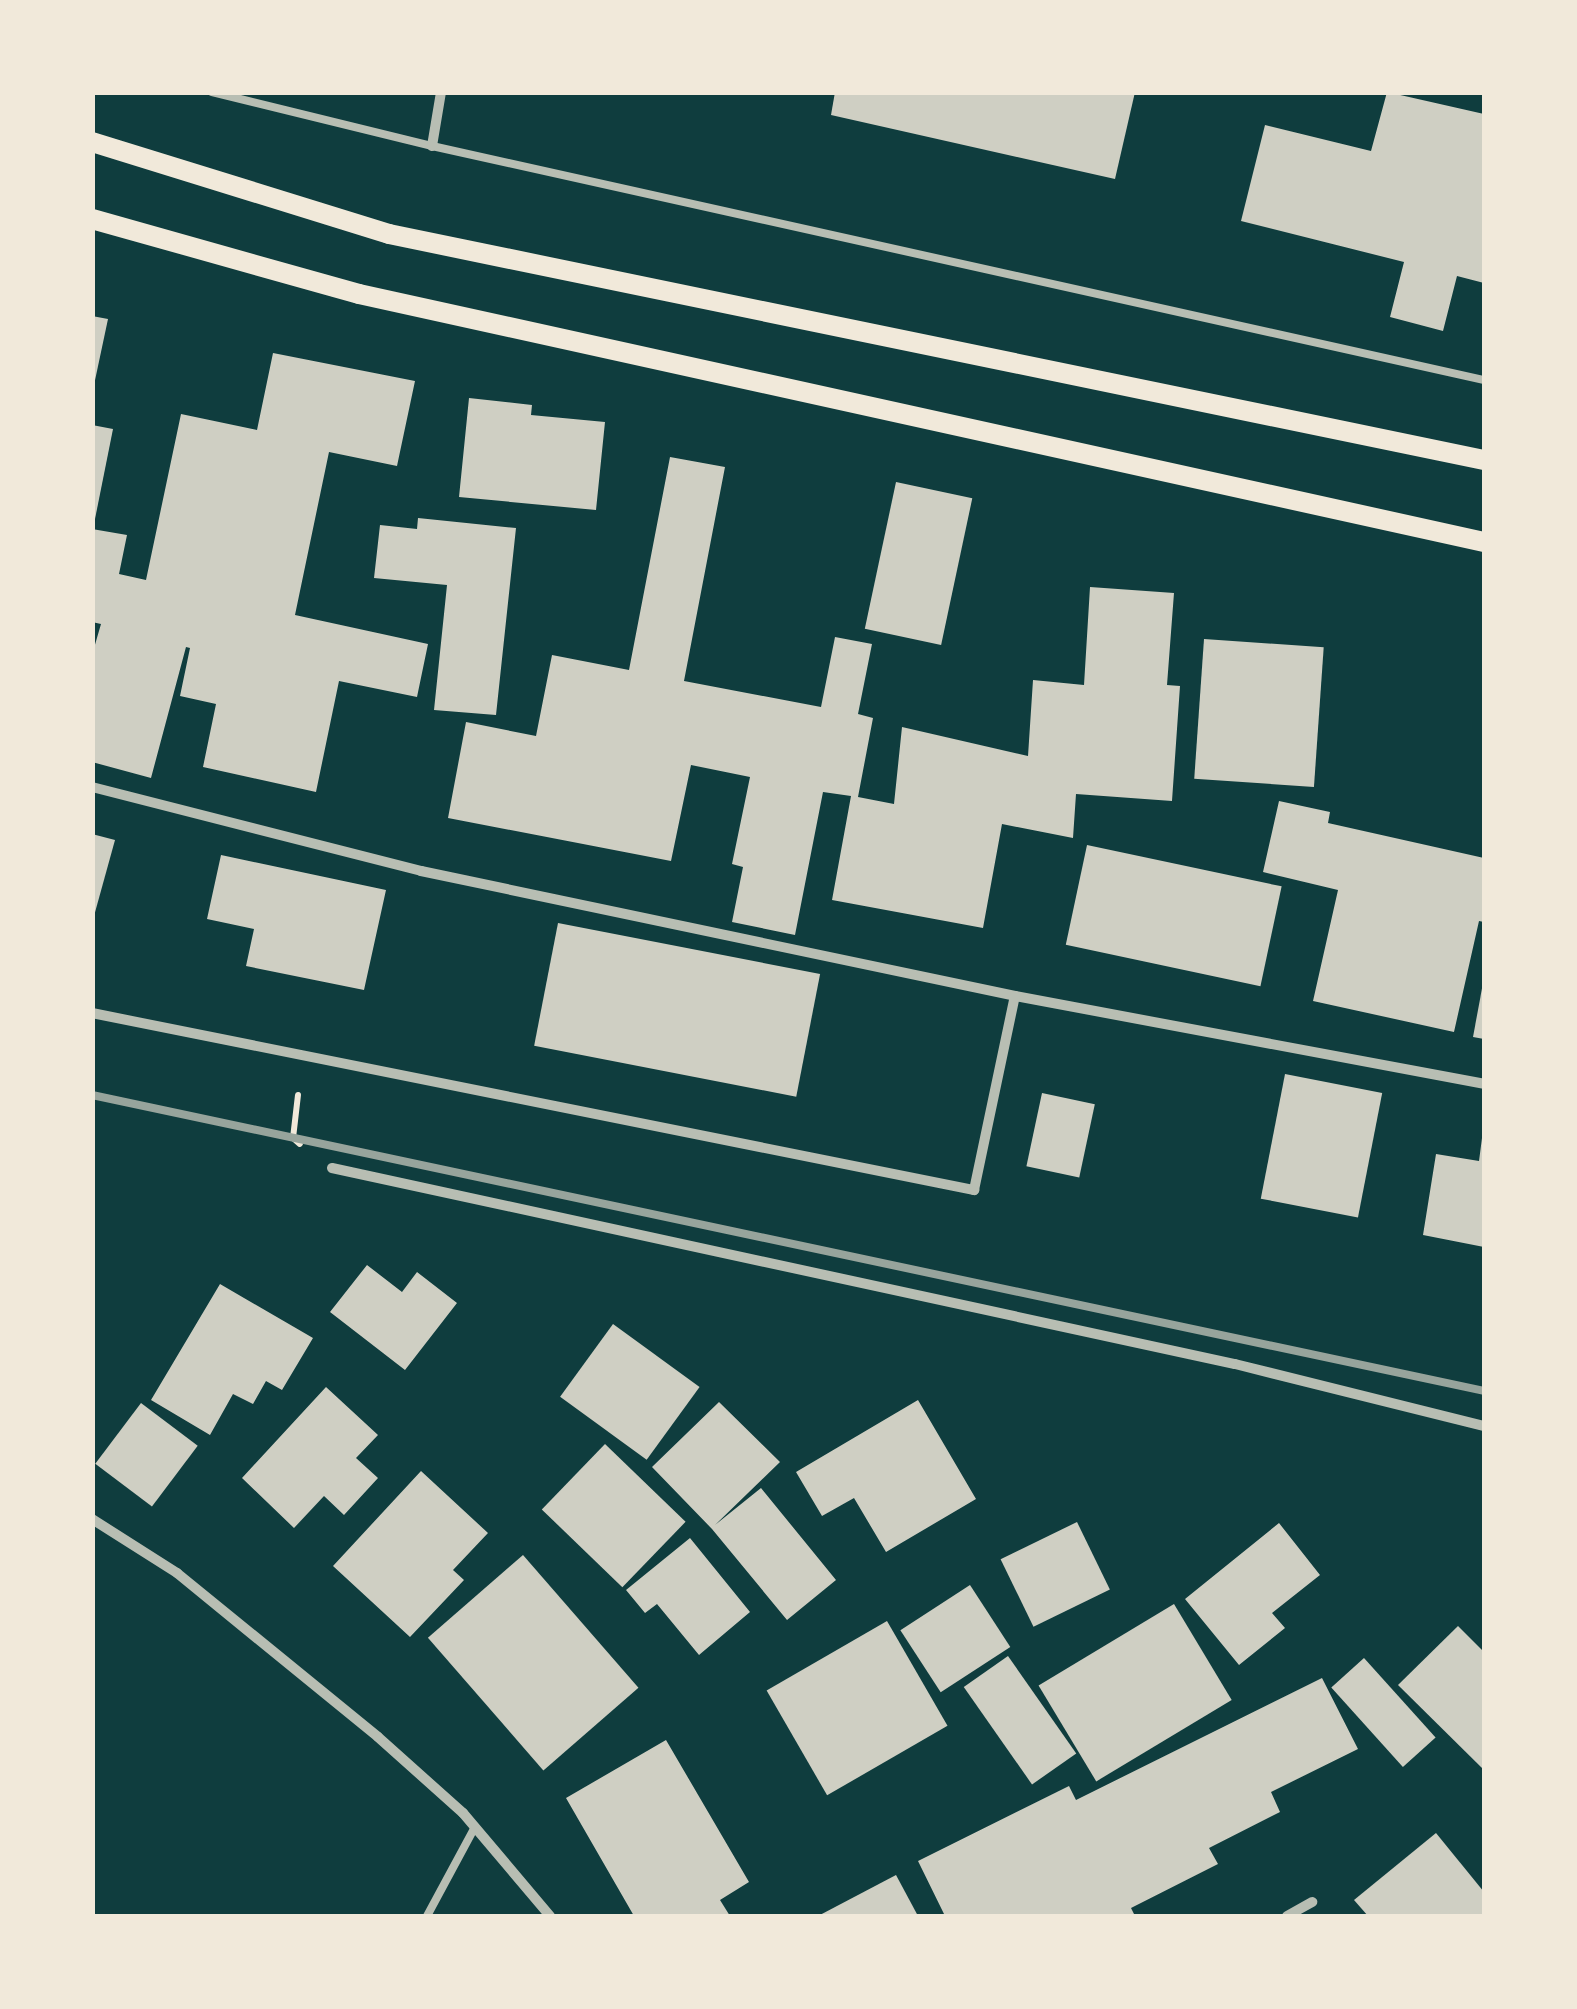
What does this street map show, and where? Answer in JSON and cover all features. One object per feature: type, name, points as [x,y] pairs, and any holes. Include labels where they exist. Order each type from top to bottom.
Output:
[{"type":"main road","points":[[92,142],[389,234],[1484,460]]},
{"type":"main road","points":[[92,218],[378,298],[1484,542]]},
{"type":"street","points":[[432,146],[442,92]]},
{"type":"street","points":[[92,787],[422,871],[1016,996],[1484,1084]]},
{"type":"street","points":[[92,1013],[974,1190],[1016,996]]},
{"type":"street","points":[[332,1168],[1235,1364],[1484,1426]]},
{"type":"street","points":[[92,1519],[177,1573],[378,1737],[474,1827],[550,1916]]},
{"type":"street","points":[[1287,1916],[1312,1902]]},
{"type":"lane","points":[[212,92],[432,146],[1484,380]]},
{"type":"lane","points":[[427,1916],[474,1827]]},
{"type":"path","points":[[302,1054],[293,1138],[332,1168]]},
{"type":"building","points":[[835,92],[1135,92],[1115,179],[831,115]]},
{"type":"building","points":[[1387,92],[1484,114],[1484,283],[1457,276],[1443,331],[1390,317],[1404,262],[1241,221],[1265,125],[1371,151]]},
{"type":"building","points":[[92,316],[108,319],[94,385],[92,385]]},
{"type":"building","points":[[273,353],[415,381],[397,466],[329,452],[295,615],[428,644],[417,697],[339,681],[316,792],[203,767],[216,704],[180,696],[190,648],[186,647],[151,778],[92,762],[92,655],[101,624],[92,622],[92,529],[127,535],[119,574],[146,580],[181,414],[257,430]]},
{"type":"building","points":[[469,398],[532,405],[531,415],[605,422],[596,510],[459,497]]},
{"type":"building","points":[[92,425],[113,429],[94,524],[92,524]]},
{"type":"building","points":[[670,457],[725,467],[684,681],[821,707],[835,637],[872,644],[858,714],[873,718],[858,797],[894,804],[902,727],[1028,756],[1033,680],[1084,685],[1090,587],[1174,593],[1167,685],[1180,686],[1172,801],[1076,794],[1073,838],[1002,824],[983,928],[832,900],[851,796],[823,792],[795,935],[732,922],[743,867],[732,864],[750,777],[691,765],[671,861],[448,818],[466,722],[536,736],[552,655],[629,670]]},
{"type":"building","points":[[896,482],[972,498],[941,645],[865,629]]},
{"type":"building","points":[[418,518],[516,528],[496,715],[434,710],[447,585],[374,578],[380,525],[417,529]]},
{"type":"building","points":[[1204,639],[1324,647],[1314,787],[1194,779]]},
{"type":"building","points":[[1279,801],[1330,812],[1328,823],[1484,858],[1484,922],[1479,921],[1454,1032],[1313,1001],[1338,890],[1263,872]]},
{"type":"building","points":[[92,834],[115,840],[94,916],[92,915]]},
{"type":"building","points":[[1087,845],[1282,886],[1260,986],[1066,945]]},
{"type":"building","points":[[221,855],[386,890],[364,990],[246,966],[254,929],[207,919]]},
{"type":"building","points":[[558,923],[820,974],[796,1097],[534,1046]]},
{"type":"building","points":[[1484,983],[1484,1039],[1473,1037]]},
{"type":"building","points":[[1285,1074],[1382,1093],[1358,1218],[1261,1199]]},
{"type":"building","points":[[1042,1093],[1095,1104],[1079,1178],[1026,1166]]},
{"type":"building","points":[[1482,1138],[1484,1247],[1423,1235],[1436,1154],[1479,1161]]},
{"type":"building","points":[[367,1265],[402,1292],[417,1272],[457,1303],[405,1370],[330,1312]]},
{"type":"building","points":[[220,1284],[313,1338],[282,1390],[266,1381],[253,1404],[233,1394],[210,1435],[151,1400]]},
{"type":"building","points":[[613,1324],[700,1387],[647,1460],[560,1397]]},
{"type":"building","points":[[326,1387],[378,1435],[356,1458],[378,1478],[344,1515],[324,1496],[294,1528],[242,1478]]},
{"type":"building","points":[[918,1400],[976,1499],[886,1552],[854,1498],[822,1516],[796,1472]]},
{"type":"building","points":[[719,1402],[780,1462],[715,1525],[761,1488],[836,1580],[787,1620],[712,1529],[652,1467]]},
{"type":"building","points":[[141,1403],[198,1446],[152,1506],[95,1464]]},
{"type":"building","points":[[605,1444],[686,1522],[622,1587],[542,1509]]},
{"type":"building","points":[[421,1471],[488,1533],[453,1570],[464,1580],[410,1637],[333,1566]]},
{"type":"building","points":[[1077,1522],[1110,1589],[1033,1627],[1001,1559]]},
{"type":"building","points":[[1279,1523],[1320,1575],[1272,1613],[1285,1628],[1239,1665],[1185,1599]]},
{"type":"building","points":[[690,1538],[750,1612],[699,1655],[657,1604],[645,1613],[626,1590]]},
{"type":"building","points":[[523,1555],[638,1688],[543,1770],[428,1638]]},
{"type":"building","points":[[970,1585],[1010,1647],[941,1692],[900,1630]]},
{"type":"building","points":[[1174,1604],[1232,1700],[1096,1781],[1039,1685]]},
{"type":"building","points":[[887,1621],[948,1726],[827,1795],[767,1690]]},
{"type":"building","points":[[1458,1626],[1484,1652],[1484,1770],[1398,1685]]},
{"type":"building","points":[[1008,1656],[1076,1753],[1032,1784],[964,1687]]},
{"type":"building","points":[[1364,1658],[1436,1738],[1403,1767],[1331,1687]]},
{"type":"building","points":[[1322,1678],[1358,1749],[1271,1792],[1280,1812],[1209,1848],[1218,1864],[1131,1908],[1135,1916],[945,1916],[918,1861],[1069,1786],[1076,1800]]},
{"type":"building","points":[[666,1740],[749,1882],[720,1900],[730,1916],[634,1916],[566,1798]]},
{"type":"building","points":[[1436,1833],[1484,1892],[1484,1916],[1368,1916],[1354,1900]]},
{"type":"building","points":[[896,1875],[918,1916],[818,1916]]},
{"type":"railway","points":[[92,1095],[1484,1391]]}]
